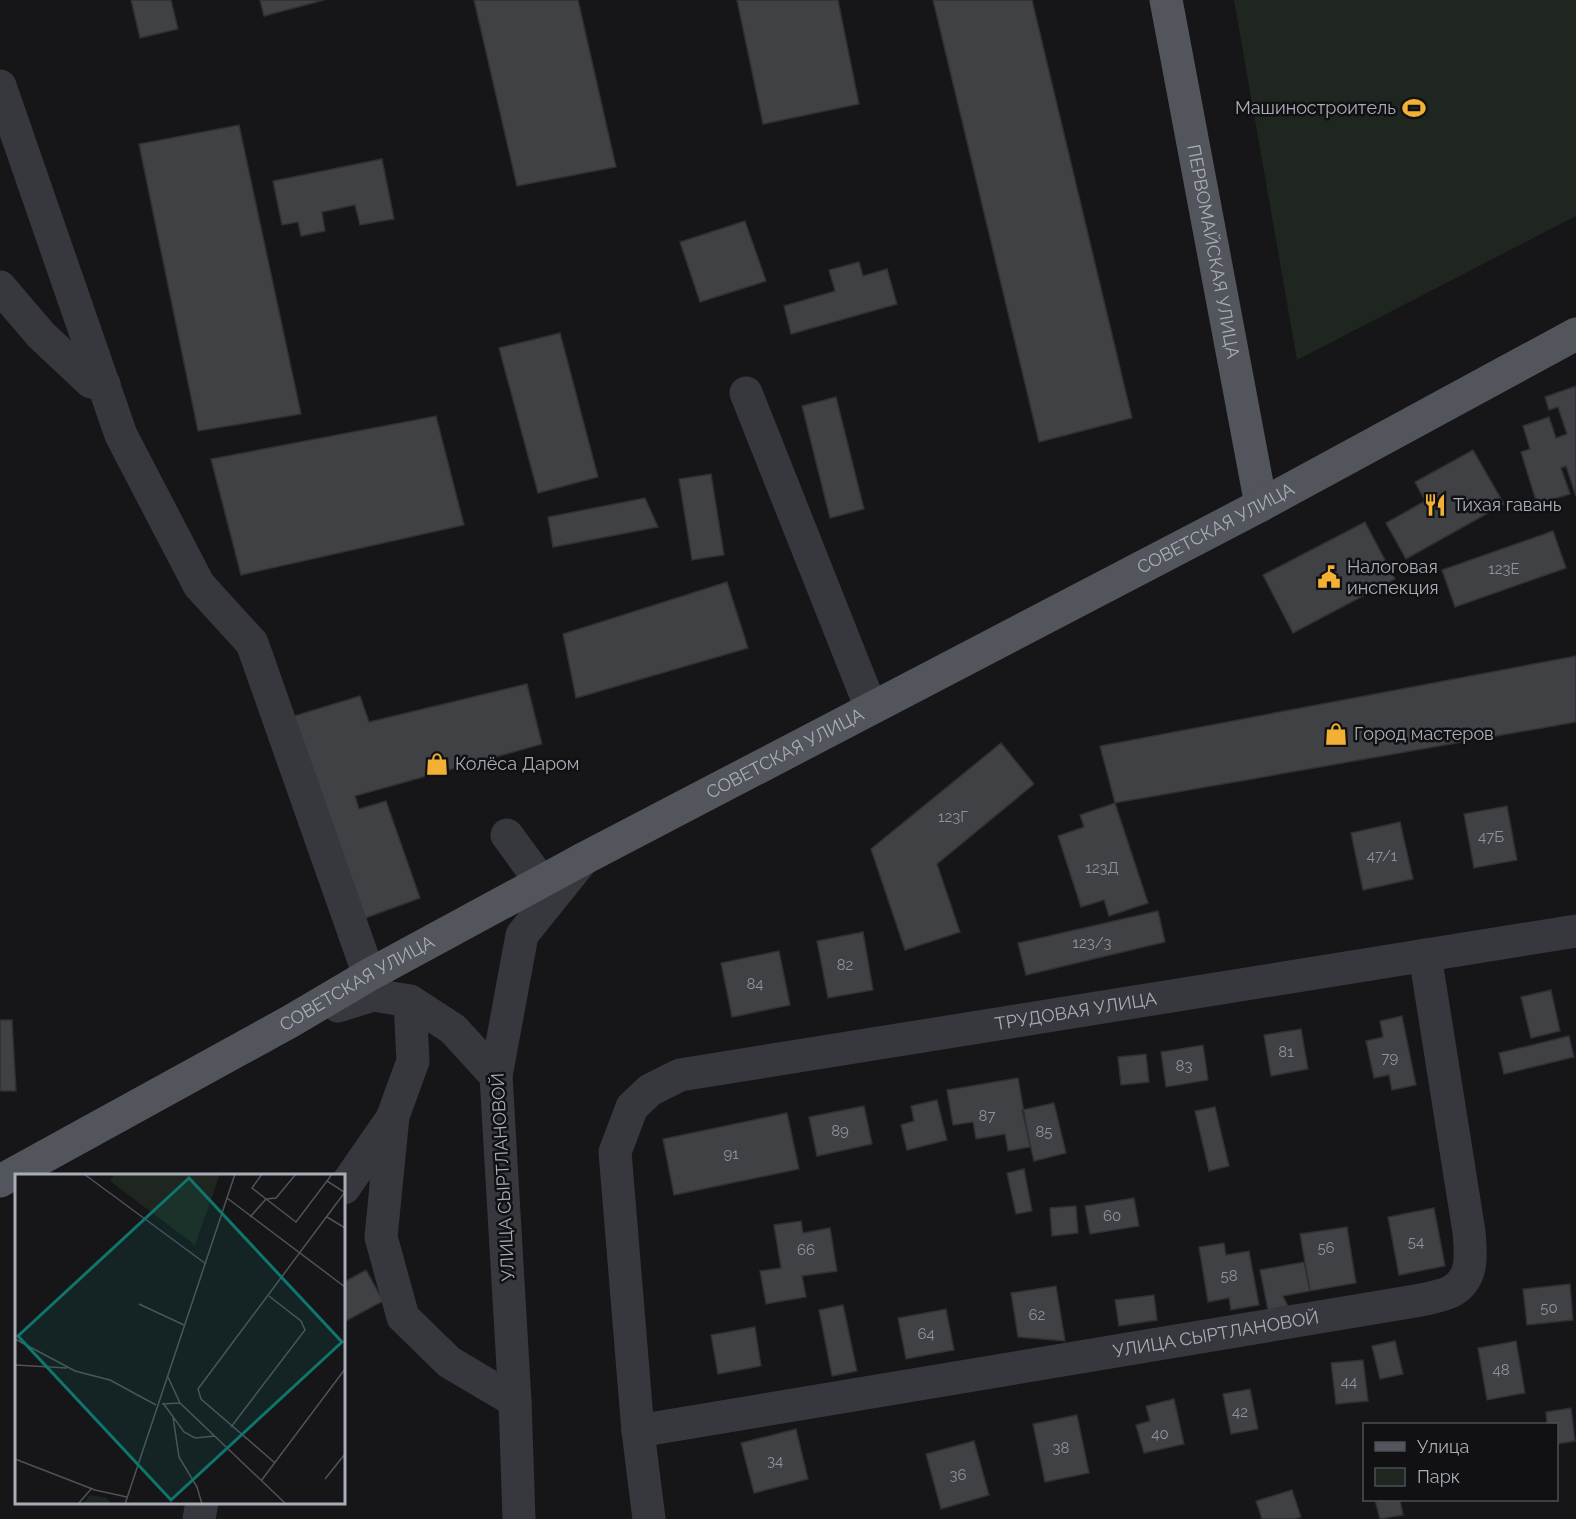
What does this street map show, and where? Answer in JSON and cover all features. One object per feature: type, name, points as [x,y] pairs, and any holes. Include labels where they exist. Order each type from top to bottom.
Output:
[{"type":"main road","name":"ПЕРВОМАЙСКАЯ УЛИЦА","points":[[1166,0],[1262,505]]},
{"type":"main road","name":"СОВЕТСКАЯ УЛИЦА","points":[[0,1181],[291,1021],[369,975],[543,883],[583,859],[1262,505],[1576,334]]},
{"type":"street","points":[[0,86],[121,435],[199,585],[252,643],[369,975]]},
{"type":"street","points":[[0,287],[41,335],[91,382],[104,384]]},
{"type":"street","points":[[746,393],[871,708]]},
{"type":"street","points":[[507,835],[543,883]]},
{"type":"street","name":"УЛИЦА СЫРТЛАНОВОЙ","points":[[519,1519],[515,1401],[496,1076],[522,935],[583,859]]},
{"type":"street","name":"ТРУДОВАЯ УЛИЦА","points":[[638,1431],[615,1152],[633,1107],[650,1090],[680,1075],[1576,931]]},
{"type":"street","name":"УЛИЦА СЫРТЛАНОВОЙ","points":[[638,1431],[1422,1300],[1451,1292],[1468,1275],[1471,1258],[1469,1232],[1425,955]]},
{"type":"street","points":[[291,1021],[373,995],[410,1001],[453,1029],[496,1076]]},
{"type":"street","points":[[345,1187],[393,1116],[413,1061],[410,1001]]},
{"type":"street","points":[[393,1116],[381,1237],[403,1317],[449,1362],[515,1401]]},
{"type":"street","points":[[638,1431],[649,1519]]},
{"type":"street","points":[[199,1519],[202,1504]]},
{"type":"green space","name":"Машиностроитель","points":[[1234,0],[1576,0],[1576,216],[1297,360]]},
{"type":"building","points":[[131,0],[171,0],[178,29],[140,38]]},
{"type":"building","points":[[260,0],[324,0],[264,16]]},
{"type":"building","points":[[474,0],[578,0],[616,167],[517,186]]},
{"type":"building","points":[[737,0],[838,0],[859,104],[763,124]]},
{"type":"building","points":[[933,0],[1032,0],[1132,418],[1039,442]]},
{"type":"building","points":[[239,125],[301,414],[198,431],[139,144]]},
{"type":"building","points":[[382,159],[394,219],[360,225],[355,205],[322,212],[325,231],[301,236],[298,222],[282,225],[273,181]]},
{"type":"building","points":[[745,221],[766,281],[700,302],[680,242]]},
{"type":"building","points":[[859,262],[863,276],[887,269],[897,304],[791,334],[784,306],[835,291],[829,270]]},
{"type":"building","points":[[560,333],[598,477],[538,493],[499,348]]},
{"type":"building","points":[[1576,386],[1576,496],[1566,466],[1561,468],[1570,494],[1537,504],[1521,452],[1530,449],[1523,426],[1549,417],[1556,438],[1567,434],[1558,407],[1549,410],[1545,397]]},
{"type":"building","points":[[836,397],[864,509],[830,518],[802,406]]},
{"type":"building","points":[[436,416],[464,525],[241,575],[211,459]]},
{"type":"building","points":[[1473,450],[1504,504],[1406,559],[1386,523],[1425,501],[1415,482]]},
{"type":"building","points":[[711,474],[724,555],[692,560],[679,479]]},
{"type":"building","points":[[645,498],[658,527],[553,547],[548,517]]},
{"type":"building","name":"Налоговая инспекция","points":[[1365,522],[1395,579],[1293,633],[1263,575]]},
{"type":"building","points":[[1553,531],[1566,568],[1455,607],[1442,570]]},
{"type":"building","points":[[727,582],[748,648],[576,698],[563,634]]},
{"type":"building","name":"Город мастеров","points":[[1576,656],[1576,722],[1115,803],[1100,746]]},
{"type":"building","points":[[527,684],[542,744],[355,796],[359,809],[386,801],[420,898],[360,920],[291,717],[360,696],[369,722]]},
{"type":"building","points":[[1001,743],[1034,784],[937,864],[960,932],[905,950],[871,849]]},
{"type":"building","points":[[1115,803],[1148,903],[1109,916],[1104,900],[1081,907],[1058,836],[1084,827],[1080,815]]},
{"type":"building","points":[[1507,806],[1517,860],[1474,868],[1464,814]]},
{"type":"building","points":[[1400,822],[1413,879],[1363,890],[1351,833]]},
{"type":"building","points":[[1158,911],[1165,942],[1026,975],[1018,943]]},
{"type":"building","points":[[863,932],[873,990],[828,998],[817,941]]},
{"type":"building","points":[[779,951],[790,1005],[732,1017],[721,963]]},
{"type":"building","points":[[1551,990],[1560,1031],[1531,1038],[1521,997]]},
{"type":"building","points":[[1402,1016],[1416,1085],[1392,1090],[1389,1075],[1374,1078],[1366,1041],[1383,1037],[1380,1021]]},
{"type":"building","points":[[0,1020],[12,1020],[16,1091],[0,1091]]},
{"type":"building","points":[[1301,1029],[1308,1069],[1271,1076],[1264,1035]]},
{"type":"building","points":[[1569,1036],[1574,1057],[1504,1074],[1499,1053]]},
{"type":"building","points":[[1203,1045],[1208,1080],[1166,1087],[1161,1052]]},
{"type":"building","points":[[1146,1054],[1149,1082],[1121,1085],[1118,1057]]},
{"type":"building","points":[[1018,1078],[1030,1147],[1008,1151],[1005,1134],[976,1139],[973,1122],[953,1125],[947,1090]]},
{"type":"building","points":[[937,1100],[947,1140],[907,1150],[901,1125],[914,1121],[911,1106]]},
{"type":"building","points":[[1054,1103],[1066,1153],[1034,1161],[1022,1110]]},
{"type":"building","points":[[864,1106],[872,1144],[817,1156],[809,1117]]},
{"type":"building","points":[[1215,1107],[1229,1166],[1209,1171],[1195,1111]]},
{"type":"building","points":[[787,1113],[799,1169],[674,1195],[663,1139]]},
{"type":"building","points":[[1024,1169],[1032,1211],[1016,1214],[1007,1173]]},
{"type":"building","points":[[1134,1198],[1139,1226],[1090,1234],[1085,1206]]},
{"type":"building","points":[[1076,1206],[1078,1233],[1052,1236],[1050,1208]]},
{"type":"building","points":[[1434,1208],[1445,1266],[1399,1275],[1388,1217]]},
{"type":"building","points":[[801,1221],[803,1233],[830,1228],[837,1271],[802,1276],[806,1297],[766,1304],[760,1271],[781,1268],[774,1225]]},
{"type":"building","points":[[1347,1227],[1356,1283],[1310,1291],[1300,1234]]},
{"type":"building","points":[[1224,1243],[1226,1255],[1249,1251],[1259,1305],[1231,1310],[1229,1298],[1208,1302],[1199,1247]]},
{"type":"building","points":[[1304,1262],[1310,1291],[1283,1296],[1288,1306],[1268,1310],[1260,1270]]},
{"type":"building","points":[[366,1270],[383,1301],[345,1321],[345,1281]]},
{"type":"building","points":[[1570,1284],[1573,1320],[1527,1325],[1523,1289]]},
{"type":"building","points":[[1056,1286],[1065,1341],[1018,1337],[1011,1293]]},
{"type":"building","points":[[1154,1295],[1157,1320],[1119,1326],[1115,1300]]},
{"type":"building","points":[[843,1305],[857,1371],[832,1376],[819,1310]]},
{"type":"building","points":[[946,1309],[954,1350],[906,1359],[898,1318]]},
{"type":"building","points":[[755,1327],[761,1366],[718,1374],[711,1335]]},
{"type":"building","points":[[1395,1341],[1403,1374],[1380,1379],[1372,1346]]},
{"type":"building","points":[[1516,1341],[1525,1393],[1487,1400],[1478,1348]]},
{"type":"building","points":[[1363,1360],[1368,1401],[1336,1404],[1331,1363]]},
{"type":"building","points":[[1250,1389],[1258,1429],[1231,1434],[1223,1394]]},
{"type":"building","points":[[1174,1399],[1184,1444],[1144,1453],[1136,1425],[1150,1421],[1146,1406]]},
{"type":"building","points":[[1571,1408],[1575,1441],[1558,1444],[1558,1423],[1547,1423],[1546,1412]]},
{"type":"building","points":[[1077,1415],[1089,1473],[1045,1482],[1033,1424]]},
{"type":"building","points":[[796,1429],[808,1479],[754,1493],[741,1443]]},
{"type":"building","points":[[974,1441],[989,1495],[941,1509],[926,1454]]},
{"type":"building","points":[[1292,1490],[1301,1517],[1262,1519],[1256,1501]]},
{"type":"building","points":[[1375,1501],[1400,1501],[1403,1515],[1380,1519]]},
{"type":"place","name":"Машиностроитель","points":[[1414,108]]},
{"type":"place","name":"Тихая гавань","points":[[1435,505]]},
{"type":"place","name":"Налоговая инспекция","points":[[1329,577]]},
{"type":"place","name":"Город мастеров","points":[[1336,734]]},
{"type":"place","name":"Колёса Даром","points":[[437,764]]}]
